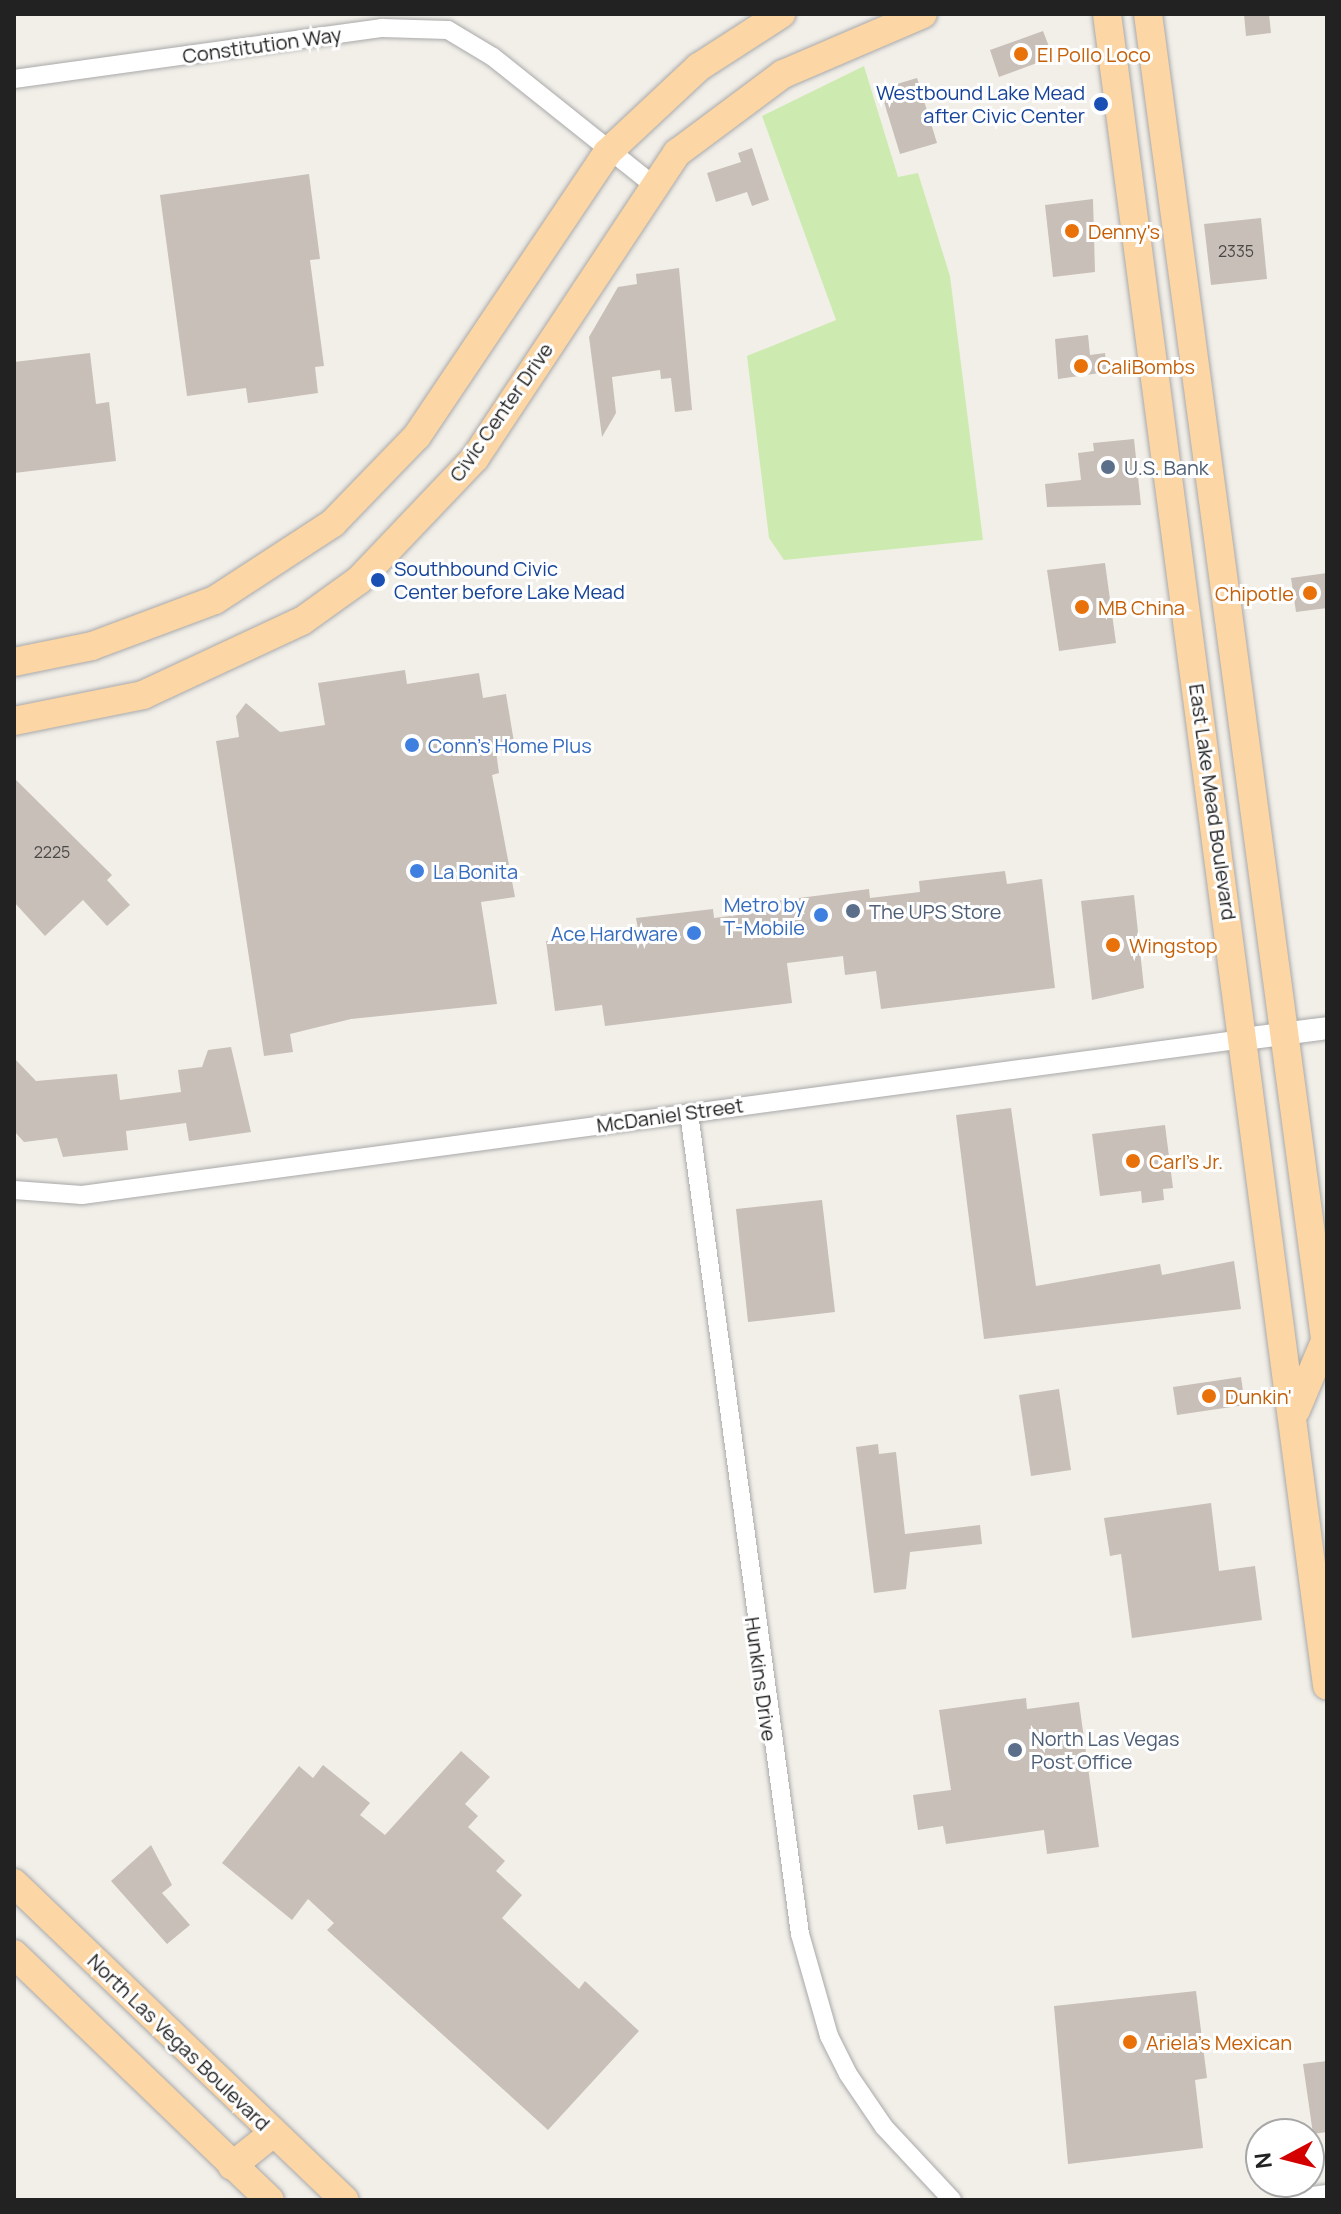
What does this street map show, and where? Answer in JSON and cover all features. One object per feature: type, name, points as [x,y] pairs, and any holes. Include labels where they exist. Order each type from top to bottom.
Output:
[{"type":"main road","points":[[14,662],[92,646],[203,605],[333,523],[417,436],[607,153],[699,67],[781,14]]},
{"type":"main road","name":"Civic Center Drive","points":[[14,721],[156,689],[302,621],[359,580],[475,458],[652,184],[677,153],[783,74],[923,14]]},
{"type":"main road","name":"East Lake Mead Boulevard","points":[[1107,14],[1327,1686]]},
{"type":"main road","name":"East Lake Mead Boulevard","points":[[1148,14],[1326,1347]]},
{"type":"main road","points":[[1177,529],[1215,523]]},
{"type":"main road","points":[[1293,1420],[1326,1347]]},
{"type":"main road","name":"North Las Vegas Boulevard","points":[[14,1883],[345,2200]]},
{"type":"main road","points":[[14,1954],[270,2200]]},
{"type":"main road","points":[[232,2166],[273,2133]]},
{"type":"street","name":"Constitution Way","points":[[14,79],[420,26],[448,30],[493,57],[607,153],[652,184]]},
{"type":"street","name":"McDaniel Street","points":[[14,1190],[82,1195],[1327,1028]]},
{"type":"street","name":"Hunkins Drive","points":[[689,1113],[800,1934],[829,2036],[848,2074],[884,2127],[952,2200]]},
{"type":"street","points":[[1298,2200],[1327,2196]]},
{"type":"green space","points":[[864,66],[898,177],[918,173],[950,276],[983,540],[784,560],[769,538],[747,356],[836,320],[762,116]]},
{"type":"building","points":[[1244,14],[1269,14],[1271,33],[1246,36]]},
{"type":"building","name":"El Pollo Loco","points":[[1043,31],[1053,57],[999,77],[990,50]]},
{"type":"building","points":[[917,78],[937,143],[900,154],[880,89]]},
{"type":"building","points":[[752,148],[769,200],[752,206],[747,192],[716,202],[707,173],[741,162],[738,153]]},
{"type":"building","points":[[309,174],[320,259],[310,260],[324,366],[315,367],[318,393],[248,403],[246,388],[187,396],[160,195]]},
{"type":"building","name":"Denny's","points":[[1093,199],[1095,272],[1053,277],[1045,205]]},
{"type":"building","points":[[1261,218],[1267,279],[1211,285],[1204,224]]},
{"type":"building","points":[[679,268],[692,410],[675,412],[671,378],[661,379],[660,370],[612,377],[616,413],[602,437],[589,337],[618,287],[637,284],[636,274]]},
{"type":"building","points":[[1088,335],[1090,355],[1105,353],[1107,372],[1058,379],[1055,339]]},
{"type":"building","points":[[90,353],[96,404],[109,402],[116,461],[14,473],[14,362]]},
{"type":"building","name":"U.S. Bank","points":[[1134,439],[1141,505],[1047,507],[1045,484],[1081,480],[1078,453],[1094,451],[1093,443]]},
{"type":"building","name":"MB China","points":[[1105,563],[1116,643],[1059,651],[1047,570]]},
{"type":"building","name":"Chipotle","points":[[1327,573],[1327,608],[1296,612],[1291,578]]},
{"type":"building","points":[[405,670],[407,684],[479,673],[483,698],[506,694],[515,748],[496,751],[499,773],[492,775],[515,897],[481,902],[497,1004],[351,1019],[290,1034],[293,1052],[264,1056],[216,741],[239,737],[236,716],[246,703],[280,732],[325,725],[318,683]]},
{"type":"building","points":[[14,778],[112,875],[107,880],[130,905],[107,926],[83,900],[45,936],[14,902]]},
{"type":"building","points":[[1005,871],[1007,884],[1042,879],[1055,988],[881,1009],[876,971],[845,975],[843,956],[787,963],[792,1003],[605,1026],[602,1005],[555,1011],[546,941],[638,929],[636,918],[713,909],[714,918],[777,910],[776,901],[869,889],[870,898],[920,892],[919,881]]},
{"type":"building","name":"Wingstop","points":[[1134,895],[1144,988],[1092,1000],[1081,901]]},
{"type":"building","points":[[231,1047],[251,1132],[189,1141],[186,1123],[126,1131],[128,1150],[63,1157],[57,1138],[24,1142],[14,1131],[14,1058],[36,1081],[117,1074],[120,1100],[181,1092],[178,1070],[202,1067],[208,1050]]},
{"type":"building","points":[[1011,1108],[1036,1286],[1160,1264],[1162,1275],[1234,1261],[1241,1309],[984,1339],[956,1115]]},
{"type":"building","name":"Carl's Jr.","points":[[1165,1125],[1173,1188],[1163,1189],[1164,1200],[1142,1203],[1141,1191],[1100,1196],[1092,1134]]},
{"type":"building","points":[[822,1200],[835,1312],[748,1322],[736,1209]]},
{"type":"building","name":"Dunkin'","points":[[1241,1377],[1245,1405],[1177,1415],[1173,1387]]},
{"type":"building","points":[[1059,1389],[1071,1470],[1031,1476],[1019,1395]]},
{"type":"building","points":[[878,1444],[879,1454],[896,1452],[905,1534],[980,1525],[982,1544],[910,1552],[906,1589],[874,1593],[856,1447]]},
{"type":"building","points":[[1211,1503],[1219,1571],[1255,1566],[1262,1620],[1132,1638],[1121,1554],[1110,1556],[1104,1518]]},
{"type":"building","name":"North Las Vegas Post Office","points":[[1026,1698],[1027,1709],[1079,1702],[1099,1847],[1047,1854],[1044,1830],[946,1844],[943,1826],[918,1830],[913,1795],[951,1790],[939,1710]]},
{"type":"building","points":[[461,1751],[490,1777],[465,1804],[478,1816],[468,1827],[505,1861],[496,1871],[522,1895],[502,1918],[579,1989],[585,1981],[639,2031],[548,2130],[327,1930],[334,1923],[308,1899],[292,1920],[222,1863],[299,1766],[313,1778],[323,1765],[370,1803],[360,1815],[385,1835]]},
{"type":"building","points":[[151,1845],[172,1885],[162,1893],[190,1925],[167,1944],[111,1881]]},
{"type":"building","name":"Ariela's Mexican","points":[[1196,1991],[1207,2078],[1195,2080],[1203,2148],[1068,2164],[1054,2006]]},
{"type":"building","points":[[1327,2061],[1327,2132],[1325,2118],[1311,2118],[1303,2064]]},
{"type":"place","name":"El Pollo Loco","points":[[1021,54]]},
{"type":"place","name":"Westbound Lake Mead after Civic Center","points":[[1101,104]]},
{"type":"place","name":"Denny's","points":[[1072,231]]},
{"type":"place","name":"CaliBombs","points":[[1081,366]]},
{"type":"place","name":"U.S. Bank","points":[[1108,467]]},
{"type":"place","name":"Southbound Civic Center before Lake Mead","points":[[378,580]]},
{"type":"place","name":"Chipotle","points":[[1310,593]]},
{"type":"place","name":"MB China","points":[[1082,607]]},
{"type":"place","name":"Conn's Home Plus","points":[[412,745]]},
{"type":"place","name":"La Bonita","points":[[417,871]]},
{"type":"place","name":"The UPS Store","points":[[853,911]]},
{"type":"place","name":"Metro by T-Mobile","points":[[821,915]]},
{"type":"place","name":"Ace Hardware","points":[[694,933]]},
{"type":"place","name":"Wingstop","points":[[1113,945]]},
{"type":"place","name":"Carl's Jr.","points":[[1133,1161]]},
{"type":"place","name":"Dunkin'","points":[[1209,1396]]},
{"type":"place","name":"North Las Vegas Post Office","points":[[1015,1750]]},
{"type":"place","name":"Ariela's Mexican","points":[[1130,2042]]}]
